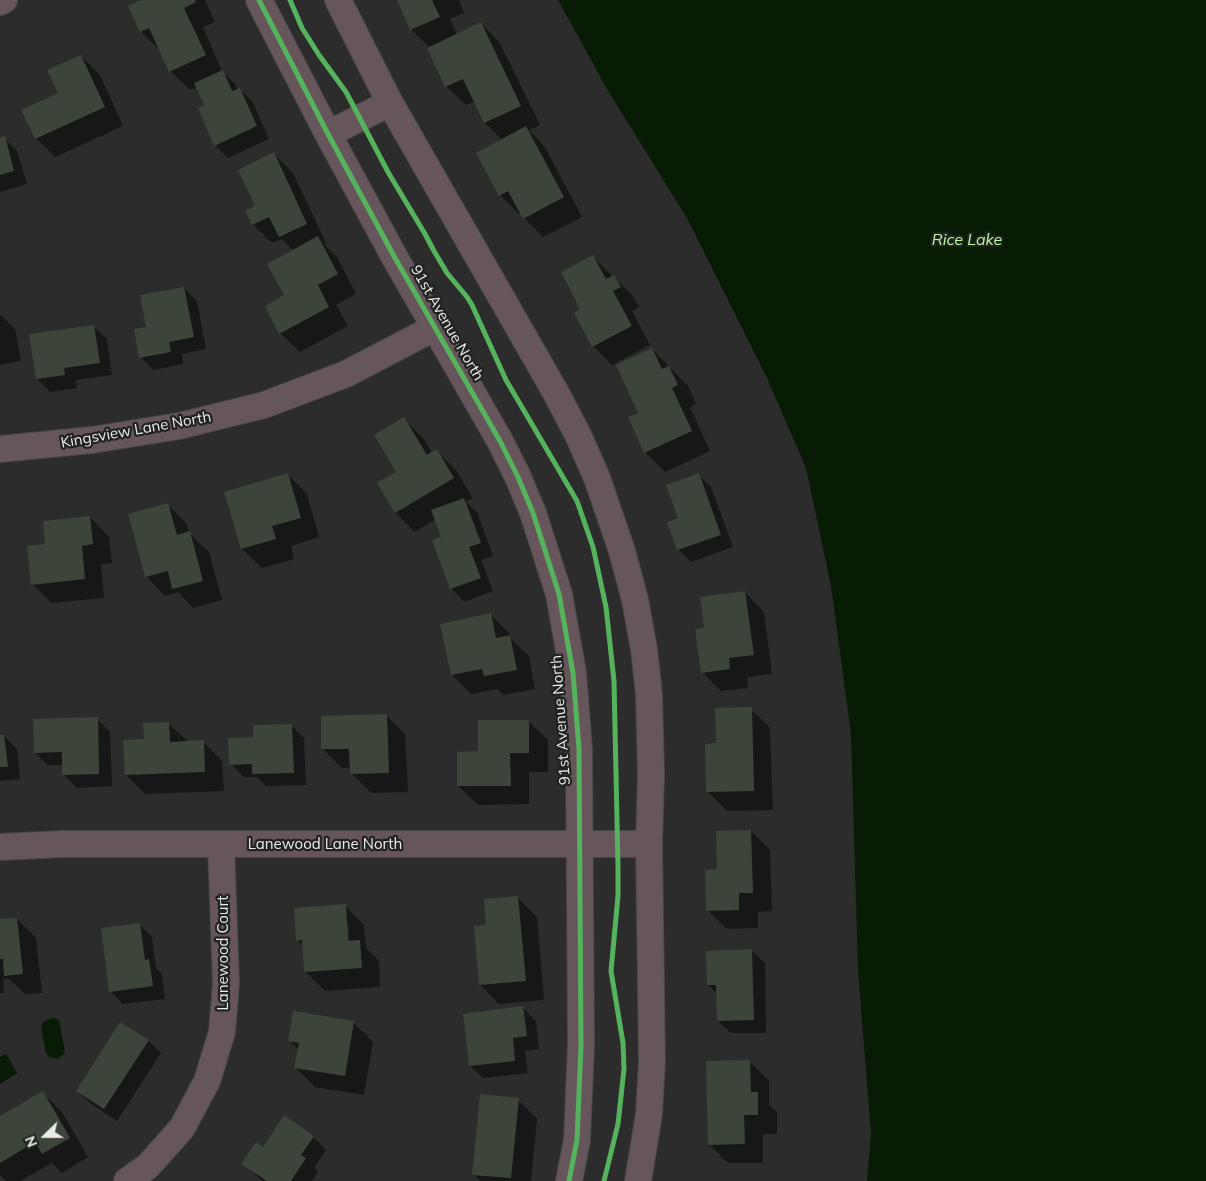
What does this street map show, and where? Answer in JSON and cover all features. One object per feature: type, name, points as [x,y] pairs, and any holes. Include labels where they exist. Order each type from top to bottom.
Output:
[{"type":"street","points":[[0,2],[4,0]]},
{"type":"street","name":"91st Avenue North","points":[[259,0],[328,134],[434,328],[500,441],[534,514],[559,594],[573,673],[579,749],[580,1046],[577,1140],[569,1181]]},
{"type":"street","points":[[338,0],[390,103],[556,393],[578,435],[597,478],[622,551],[635,600],[644,649],[649,694],[652,1061],[649,1114],[638,1181]]},
{"type":"street","points":[[328,134],[390,103]]},
{"type":"street","name":"Kingsview Lane North","points":[[0,449],[92,440],[179,426],[264,405],[346,374],[434,328]]},
{"type":"street","name":"Lanewood Lane North","points":[[0,847],[62,844],[649,844]]},
{"type":"street","name":"Lanewood Court","points":[[127,1181],[148,1166],[182,1128],[207,1081],[222,1032],[226,983],[222,844]]},
{"type":"water","name":"Rice Lake","points":[[558,0],[1206,0],[1206,1181],[867,1181],[871,1134],[858,970],[851,734],[831,586],[806,468],[767,378],[687,218],[607,89]]},
{"type":"water","points":[[52,1018],[59,1020],[65,1052],[57,1059],[49,1057],[46,1052],[41,1028],[43,1022]]},
{"type":"water","points":[[6,1054],[17,1073],[0,1084],[0,1057]]},
{"type":"building","points":[[141,0],[195,0],[196,2],[184,8],[206,55],[169,72],[149,28],[140,32],[128,6]]},
{"type":"building","points":[[397,0],[432,0],[440,17],[410,30]]},
{"type":"building","points":[[481,22],[521,106],[484,123],[463,79],[445,87],[427,48]]},
{"type":"building","points":[[81,55],[105,107],[35,139],[21,110],[58,93],[47,70]]},
{"type":"building","points":[[223,70],[232,91],[240,88],[257,126],[214,146],[198,108],[204,105],[194,83]]},
{"type":"building","points":[[526,126],[564,197],[523,219],[508,191],[499,196],[476,153]]},
{"type":"building","points":[[5,136],[14,171],[0,175],[0,138]]},
{"type":"building","points":[[274,152],[307,224],[279,237],[269,217],[252,225],[245,211],[255,206],[238,170]]},
{"type":"building","points":[[318,236],[338,274],[318,285],[329,307],[279,334],[265,306],[284,295],[267,264]]},
{"type":"building","points":[[593,255],[606,279],[614,275],[621,287],[613,291],[632,326],[592,347],[574,313],[580,309],[561,272]]},
{"type":"building","points":[[184,287],[194,337],[169,342],[171,352],[139,358],[134,329],[146,327],[140,295]]},
{"type":"building","points":[[94,325],[100,363],[64,368],[65,375],[36,379],[29,334]]},
{"type":"building","points":[[652,348],[662,369],[669,366],[678,385],[672,388],[692,431],[644,453],[628,417],[638,413],[616,365]]},
{"type":"building","points":[[404,417],[427,455],[437,449],[454,478],[395,513],[377,483],[396,472],[374,435]]},
{"type":"building","points":[[288,473],[301,518],[272,526],[276,539],[241,549],[224,492]]},
{"type":"building","points":[[699,473],[721,535],[677,550],[667,522],[678,518],[666,485]]},
{"type":"building","points":[[464,498],[481,543],[469,547],[481,578],[450,589],[432,540],[441,537],[431,510]]},
{"type":"building","points":[[168,503],[177,535],[190,531],[203,581],[172,589],[168,571],[145,577],[128,514]]},
{"type":"building","points":[[90,516],[93,544],[82,546],[85,579],[31,585],[27,546],[45,544],[43,521]]},
{"type":"building","points":[[745,591],[754,655],[729,658],[730,669],[701,673],[695,629],[704,628],[700,597]]},
{"type":"building","points":[[491,613],[496,638],[510,635],[517,670],[484,676],[482,669],[451,675],[440,624]]},
{"type":"building","points":[[752,707],[754,791],[706,792],[705,744],[716,743],[715,708]]},
{"type":"building","points":[[387,714],[389,773],[350,774],[349,749],[321,749],[321,716]]},
{"type":"building","points":[[98,717],[99,774],[62,775],[62,752],[34,753],[33,719]]},
{"type":"building","points":[[478,720],[529,720],[529,753],[510,753],[511,786],[457,786],[457,752],[478,751]]},
{"type":"building","points":[[169,722],[170,742],[204,740],[205,772],[125,775],[123,740],[144,739],[143,723]]},
{"type":"building","points":[[292,724],[294,773],[252,774],[252,764],[229,765],[228,738],[253,737],[253,725]]},
{"type":"building","points":[[0,735],[4,735],[8,767],[0,767]]},
{"type":"building","points":[[751,830],[753,893],[739,893],[739,910],[706,911],[705,870],[717,869],[716,831]]},
{"type":"building","points":[[518,896],[526,981],[479,985],[474,926],[486,925],[484,899]]},
{"type":"building","points":[[346,904],[348,941],[360,940],[362,968],[304,972],[302,940],[296,941],[294,908]]},
{"type":"building","points":[[17,918],[23,974],[4,976],[3,959],[0,959],[0,919]]},
{"type":"building","points":[[140,923],[145,960],[149,959],[153,986],[109,992],[101,928]]},
{"type":"building","points":[[752,949],[754,1020],[717,1021],[716,985],[707,985],[706,951]]},
{"type":"building","points":[[523,1006],[527,1036],[513,1038],[515,1061],[469,1066],[463,1014]]},
{"type":"building","points":[[293,1011],[354,1021],[345,1076],[294,1068],[299,1043],[288,1041]]},
{"type":"building","points":[[120,1022],[149,1040],[104,1109],[76,1091]]},
{"type":"building","points":[[750,1060],[751,1092],[758,1092],[758,1115],[744,1115],[745,1144],[708,1145],[706,1061]]},
{"type":"building","points":[[43,1091],[70,1138],[42,1154],[35,1142],[0,1163],[0,1116]]},
{"type":"building","points":[[480,1094],[519,1098],[511,1178],[472,1175]]},
{"type":"building","points":[[284,1115],[314,1136],[301,1155],[306,1158],[291,1181],[267,1181],[241,1164],[256,1142],[263,1147]]},
{"type":"cycle path","points":[[259,0],[395,258],[500,441],[533,513],[559,594],[573,673],[579,749],[581,1046],[577,1140],[569,1181]]},
{"type":"cycle path","points":[[290,0],[302,28],[346,92],[388,172],[447,273],[472,305],[506,380],[577,501],[593,547],[606,607],[614,681],[618,896],[611,971],[623,1043],[624,1069],[618,1124],[604,1181]]}]
